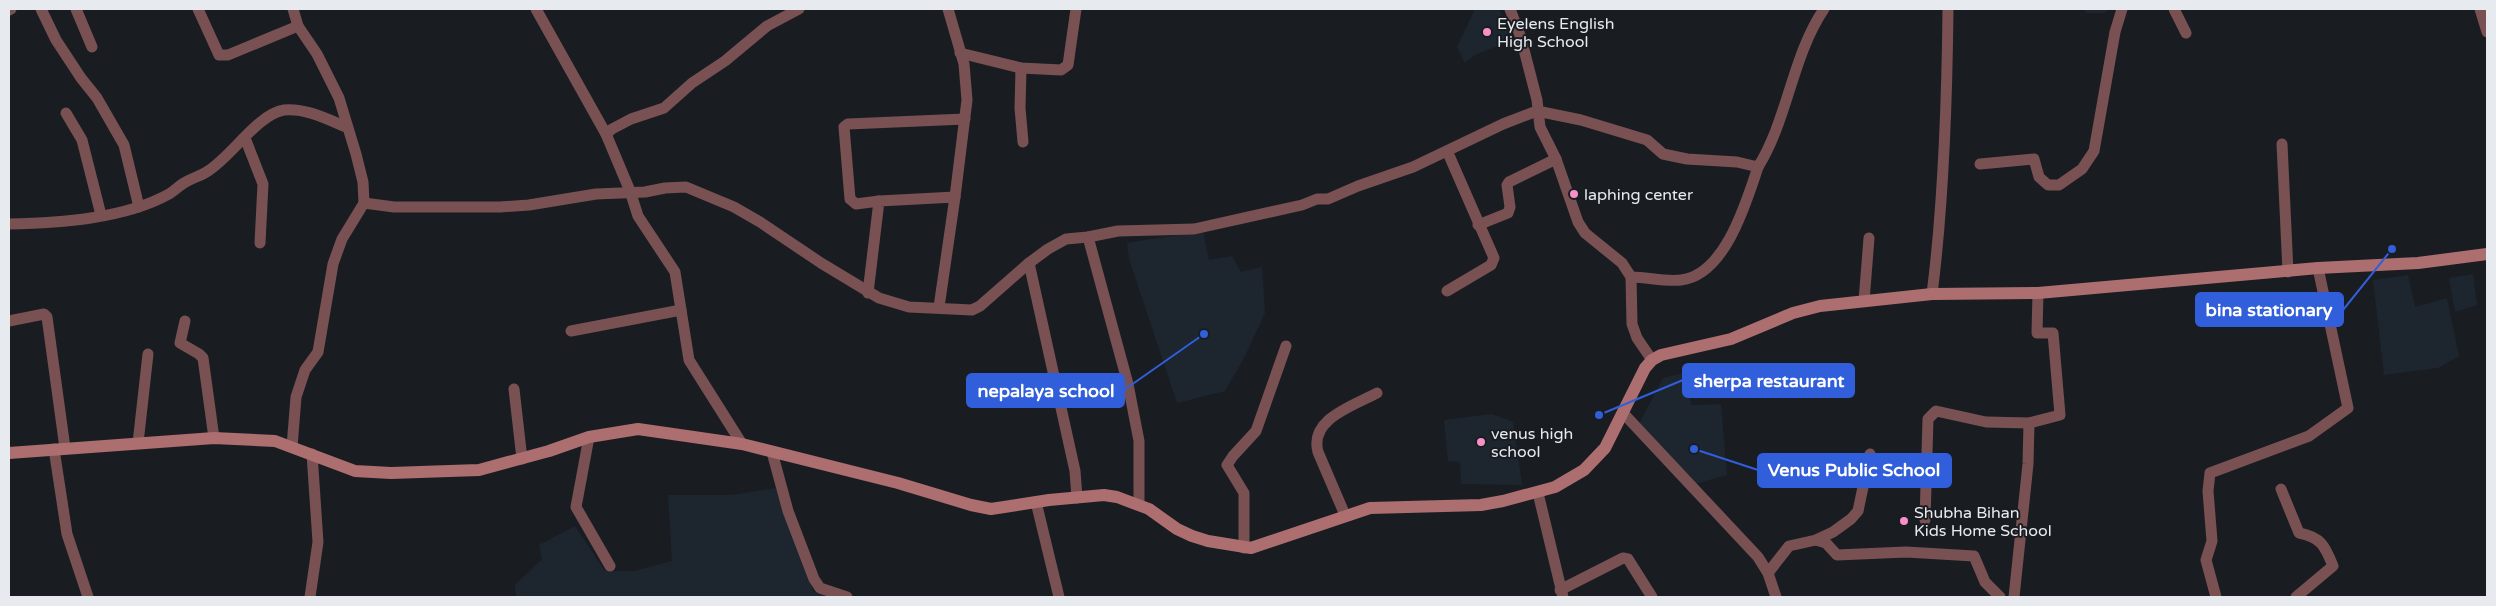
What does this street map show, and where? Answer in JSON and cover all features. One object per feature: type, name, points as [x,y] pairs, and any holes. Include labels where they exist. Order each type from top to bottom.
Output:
[{"type":"main road","points":[[9,453],[214,438],[275,441],[355,471],[391,473],[479,470],[522,459],[589,437],[638,429],[742,444],[898,483],[971,506],[990,509],[1104,495],[1139,504],[1192,536],[1244,548],[1261,546],[1345,515],[1370,508],[1481,505],[1538,493],[1555,487],[1584,470],[1605,448],[1624,414],[1645,368],[1652,360],[1661,355],[1731,339],[1806,308],[1932,294],[2038,293],[2318,268],[2418,263],[2487,254]]},
{"type":"street","points":[[41,9],[56,40],[101,105],[124,145],[139,207]]},
{"type":"street","points":[[76,9],[92,47]]},
{"type":"street","points":[[198,9],[219,55],[228,55],[298,26]]},
{"type":"street","points":[[292,447],[296,396],[305,370],[318,352],[333,264],[342,239],[364,203],[363,182],[339,98],[317,54],[298,26],[293,9]]},
{"type":"street","points":[[536,9],[606,134],[630,191],[638,216],[675,272],[689,360],[742,444]]},
{"type":"street","points":[[606,134],[631,119],[664,108],[692,83],[725,61],[767,26],[799,9]]},
{"type":"street","points":[[939,307],[967,100],[964,64],[948,9]]},
{"type":"street","points":[[960,53],[1021,68],[1066,69],[1076,9]]},
{"type":"street","points":[[1510,9],[1521,38],[1537,100],[1540,127],[1556,159],[1578,222],[1585,233],[1622,263],[1631,278],[1632,324],[1652,360]]},
{"type":"street","points":[[1631,278],[1682,280],[1709,268],[1738,222],[1758,168],[1770,148],[1805,47],[1824,9]]},
{"type":"street","points":[[1932,294],[1938,248],[1947,94],[1948,9]]},
{"type":"street","points":[[1980,164],[2034,159],[2039,177],[2048,185],[2059,185],[2082,169],[2094,151],[2115,32],[2122,9]]},
{"type":"street","points":[[2174,9],[2186,33]]},
{"type":"street","points":[[2480,9],[2487,32]]},
{"type":"street","points":[[1021,68],[1020,108],[1023,142]]},
{"type":"street","points":[[9,224],[74,220],[139,207],[169,194],[185,182],[207,172],[231,154],[259,122],[283,110],[302,111],[346,127]]},
{"type":"street","points":[[364,203],[394,207],[500,207],[630,191],[686,187],[714,198],[760,222],[868,293],[909,306],[972,310],[980,306],[1048,249],[1066,239],[1088,238],[1118,231],[1194,229],[1318,199],[1328,199],[1448,152],[1503,124],[1537,111],[1581,120],[1647,140],[1663,154],[1687,160],[1737,162],[1758,168]]},
{"type":"street","points":[[66,113],[82,140],[101,215]]},
{"type":"street","points":[[955,198],[879,201],[856,204],[850,199],[844,127],[848,124],[965,119]]},
{"type":"street","points":[[245,138],[262,184],[260,243]]},
{"type":"street","points":[[2282,144],[2288,272]]},
{"type":"street","points":[[1447,291],[1491,265],[1494,258],[1478,225],[1448,152]]},
{"type":"street","points":[[1478,225],[1508,213],[1510,207],[1506,185],[1509,182],[1556,159]]},
{"type":"street","points":[[868,293],[879,201]]},
{"type":"street","points":[[1088,238],[1128,384],[1138,431],[1139,504]]},
{"type":"street","points":[[1864,301],[1869,238]]},
{"type":"street","points":[[1029,264],[1075,471],[1077,498]]},
{"type":"street","points":[[2216,597],[2206,560],[2212,541],[2208,491],[2210,473],[2309,436],[2348,408],[2318,268]]},
{"type":"street","points":[[1925,520],[1928,419],[1931,414],[1936,411],[1986,422],[2029,423],[2060,415],[2053,333],[2037,333],[2038,293]]},
{"type":"street","points":[[571,331],[681,310]]},
{"type":"street","points":[[9,321],[39,314],[44,314],[47,317],[67,534],[88,597]]},
{"type":"street","points":[[185,321],[180,343],[203,358],[214,438]]},
{"type":"street","points":[[1244,548],[1244,493],[1227,465],[1256,431],[1286,346]]},
{"type":"street","points":[[138,443],[148,354]]},
{"type":"street","points":[[514,389],[522,459]]},
{"type":"street","points":[[1345,515],[1315,443],[1318,431],[1327,420],[1377,393]]},
{"type":"street","points":[[1624,414],[1741,538],[1768,573],[1776,597]]},
{"type":"street","points":[[2014,597],[2028,464],[2029,423]]},
{"type":"street","points":[[589,437],[576,507],[610,566]]},
{"type":"street","points":[[772,452],[788,511],[814,579],[820,588],[847,597]]},
{"type":"street","points":[[310,597],[318,542],[312,454]]},
{"type":"street","points":[[1768,573],[1789,546],[1816,540],[1844,525],[1858,511],[1870,454]]},
{"type":"street","points":[[2282,489],[2299,533],[2314,536],[2319,540],[2334,566],[2296,597]]},
{"type":"street","points":[[1538,493],[1562,593],[1622,558],[1628,559],[1652,597]]},
{"type":"street","points":[[1036,502],[1059,597]]},
{"type":"street","points":[[1816,540],[1826,543],[1837,555],[1906,552],[1974,556],[1985,582],[2000,597]]},
{"type":"shaded area","name":"Eyelens English High School","points":[[1475,9],[1499,9],[1512,40],[1475,55],[1465,63],[1457,47]]},
{"type":"shaded area","points":[[2084,9],[2110,9],[2104,13],[2086,13]]},
{"type":"shaded area","points":[[1203,231],[1209,260],[1232,256],[1241,272],[1262,267],[1265,313],[1245,356],[1225,391],[1177,403],[1129,259],[1127,243]]},
{"type":"shaded area","points":[[2473,274],[2477,305],[2455,312],[2449,278]]},
{"type":"shaded area","points":[[2408,275],[2415,307],[2447,298],[2459,356],[2438,368],[2384,375],[2373,280]]},
{"type":"shaded area","points":[[1687,372],[1691,405],[1721,404],[1727,475],[1695,484],[1639,424],[1663,378]]},
{"type":"shaded area","name":"venus high school","points":[[1492,414],[1513,422],[1522,485],[1461,484],[1460,462],[1448,461],[1444,420]]},
{"type":"shaded area","points":[[776,488],[813,591],[829,597],[516,597],[515,585],[542,559],[539,545],[575,526],[605,571],[634,571],[672,561],[668,495],[731,495]]},
{"type":"place","name":"Eyelens English High School","points":[[1487,32]]},
{"type":"place","name":"laphing center","points":[[1574,194]]},
{"type":"place","name":"bina stationary","points":[[2392,249]]},
{"type":"place","name":"nepalaya school","points":[[1204,334]]},
{"type":"place","name":"sherpa restaurant","points":[[1599,415]]},
{"type":"place","name":"venus high school","points":[[1481,442]]},
{"type":"place","name":"Venus Public School","points":[[1694,449]]},
{"type":"place","name":"Shubha Bihan Kids Home School","points":[[1904,521]]}]
